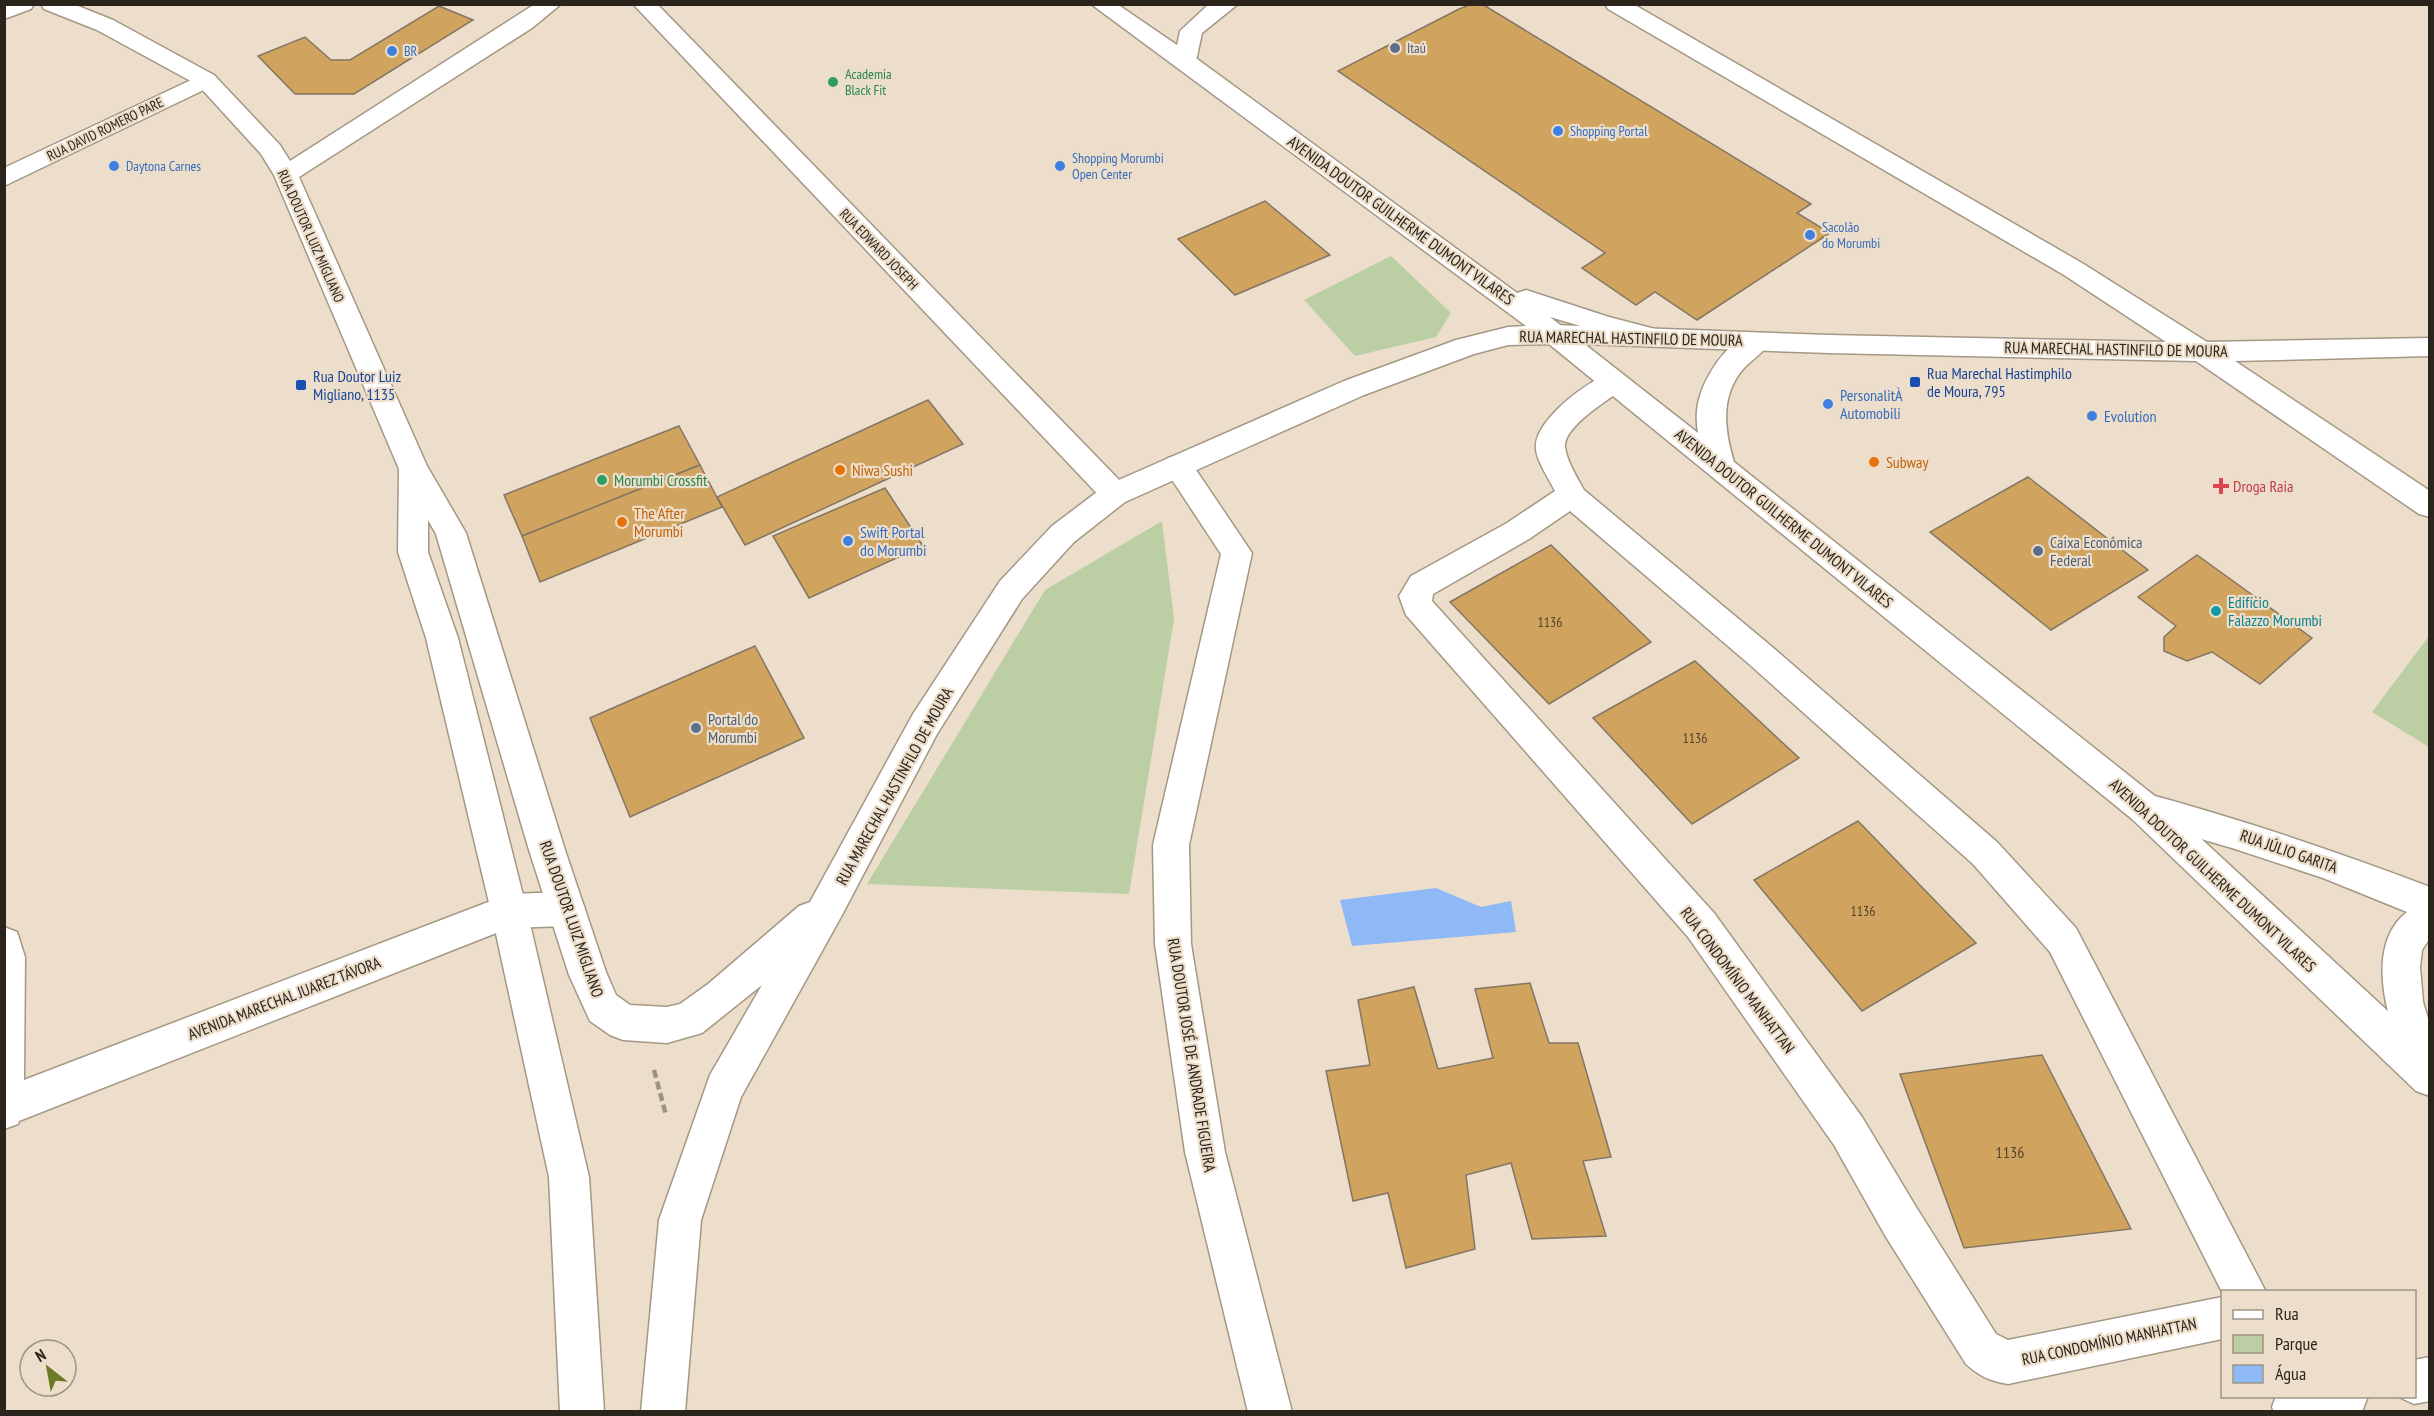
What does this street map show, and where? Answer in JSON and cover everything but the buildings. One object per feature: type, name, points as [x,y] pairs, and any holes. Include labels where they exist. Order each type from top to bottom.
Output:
[{"type":"street","points":[[4,13],[23,4]]},
{"type":"street","name":"RUA DOUTOR LUIZ MIGLIANO","points":[[52,4],[105,25],[206,80],[271,150],[286,175],[413,468],[451,533],[567,909],[596,993],[603,1008],[623,1022]]},
{"type":"street","points":[[286,175],[525,23],[550,4]]},
{"type":"street","name":"RUA EDWARD JOSEPH","points":[[644,4],[1115,494]]},
{"type":"street","name":"AVENIDA DOUTOR GUILHERME DUMONT VILARES","points":[[1102,4],[1185,61],[1480,278],[1555,334],[1721,466],[2144,808],[2430,1077]]},
{"type":"street","points":[[1185,61],[1191,31],[1227,4]]},
{"type":"street","points":[[1616,4],[2062,263],[2201,352],[2430,506]]},
{"type":"street","name":"RUA DAVID ROMERO PARE","points":[[4,178],[206,80]]},
{"type":"street","points":[[1480,278],[1560,312],[1649,337]]},
{"type":"street","name":"RUA MARECHAL HASTINFILO DE MOURA","points":[[829,903],[925,724],[1011,590],[1063,534],[1115,494],[1354,388],[1466,347],[1508,336],[1555,334],[2201,352],[2419,347]]},
{"type":"street","points":[[1721,466],[1712,441],[1710,416],[1714,393],[1723,373],[1738,356],[1757,341]]},
{"type":"street","points":[[2419,347],[2430,375]]},
{"type":"street","points":[[1613,382],[1569,414],[1553,435],[1550,445],[1554,459],[1572,495],[1760,655],[1985,853],[2063,940],[2244,1290]]},
{"type":"street","name":"RUA DOUTOR JOSÉ DE ANDRADE FIGUEIRA","points":[[1178,466],[1237,553],[1171,845],[1173,944],[1205,1152],[1270,1412]]},
{"type":"street","name":"RUA DOUTOR LUIZ MIGLIANO","points":[[413,468],[413,552],[442,638],[509,911],[569,1177],[582,1412]]},
{"type":"street","name":"RUA CONDOMÍNIO MANHATTAN","points":[[1572,495],[1518,531],[1422,585],[1414,596],[1417,606],[1701,925],[1848,1131],[1901,1222],[1981,1349],[1994,1360],[2008,1362],[2221,1318]]},
{"type":"street","name":"RUA JÚLIO GARITA","points":[[2144,808],[2232,832],[2328,864],[2430,904]]},
{"type":"street","points":[[623,1022],[667,1024],[689,1020],[721,997],[829,903]]},
{"type":"street","points":[[663,1412],[680,1220],[724,1089],[829,903]]},
{"type":"street","name":"AVENIDA MARECHAL JUAREZ TÁVORA","points":[[5,1108],[509,911],[567,909]]},
{"type":"street","points":[[2430,916],[2409,933],[2402,959],[2402,989],[2409,1023],[2430,1065]]},
{"type":"street","points":[[4,944],[7,957],[5,1108]]},
{"type":"street","points":[[2293,1405],[2334,1398]]},
{"type":"path","points":[[623,1022],[653,1064],[668,1121]]},
{"type":"green space","points":[[1391,256],[1451,313],[1436,337],[1355,356],[1304,300]]},
{"type":"green space","points":[[1162,521],[1174,619],[1129,894],[867,884],[1045,590]]},
{"type":"green space","points":[[2429,636],[2429,747],[2372,712]]},
{"type":"water","points":[[1436,888],[1481,907],[1511,901],[1516,932],[1352,946],[1340,900]]},
{"type":"place","name":"Itaú","points":[[1395,48]]},
{"type":"place","name":"BR","points":[[392,51]]},
{"type":"place","name":"Academia Black Fit","points":[[833,82]]},
{"type":"place","name":"Shopping Portal","points":[[1558,131]]},
{"type":"place","name":"Daytona Carnes","points":[[114,166]]},
{"type":"place","name":"Shopping Morumbi Open Center","points":[[1060,166]]},
{"type":"place","name":"Sacolão do Morumbi","points":[[1810,235]]},
{"type":"place","name":"Rua Marechal Hastimphilo de Moura, 795","points":[[1915,382]]},
{"type":"place","name":"Rua Doutor Luiz Migliano, 1135","points":[[301,385]]},
{"type":"place","name":"PersonalitÀ Automobili","points":[[1828,404]]},
{"type":"place","name":"Evolution","points":[[2092,416]]},
{"type":"place","name":"Subway","points":[[1874,462]]},
{"type":"place","name":"Niwa Sushi","points":[[840,470]]},
{"type":"place","name":"Morumbi Crossfit","points":[[602,480]]},
{"type":"place","name":"Droga Raia","points":[[2221,486]]},
{"type":"place","name":"The After Morumbi","points":[[622,522]]},
{"type":"place","name":"Swift Portal do Morumbi","points":[[848,541]]},
{"type":"place","name":"Caixa Econômica Federal","points":[[2038,551]]},
{"type":"place","name":"Edifício Falazzo Morumbi","points":[[2216,611]]},
{"type":"place","name":"Portal do Morumbi","points":[[696,728]]}]
